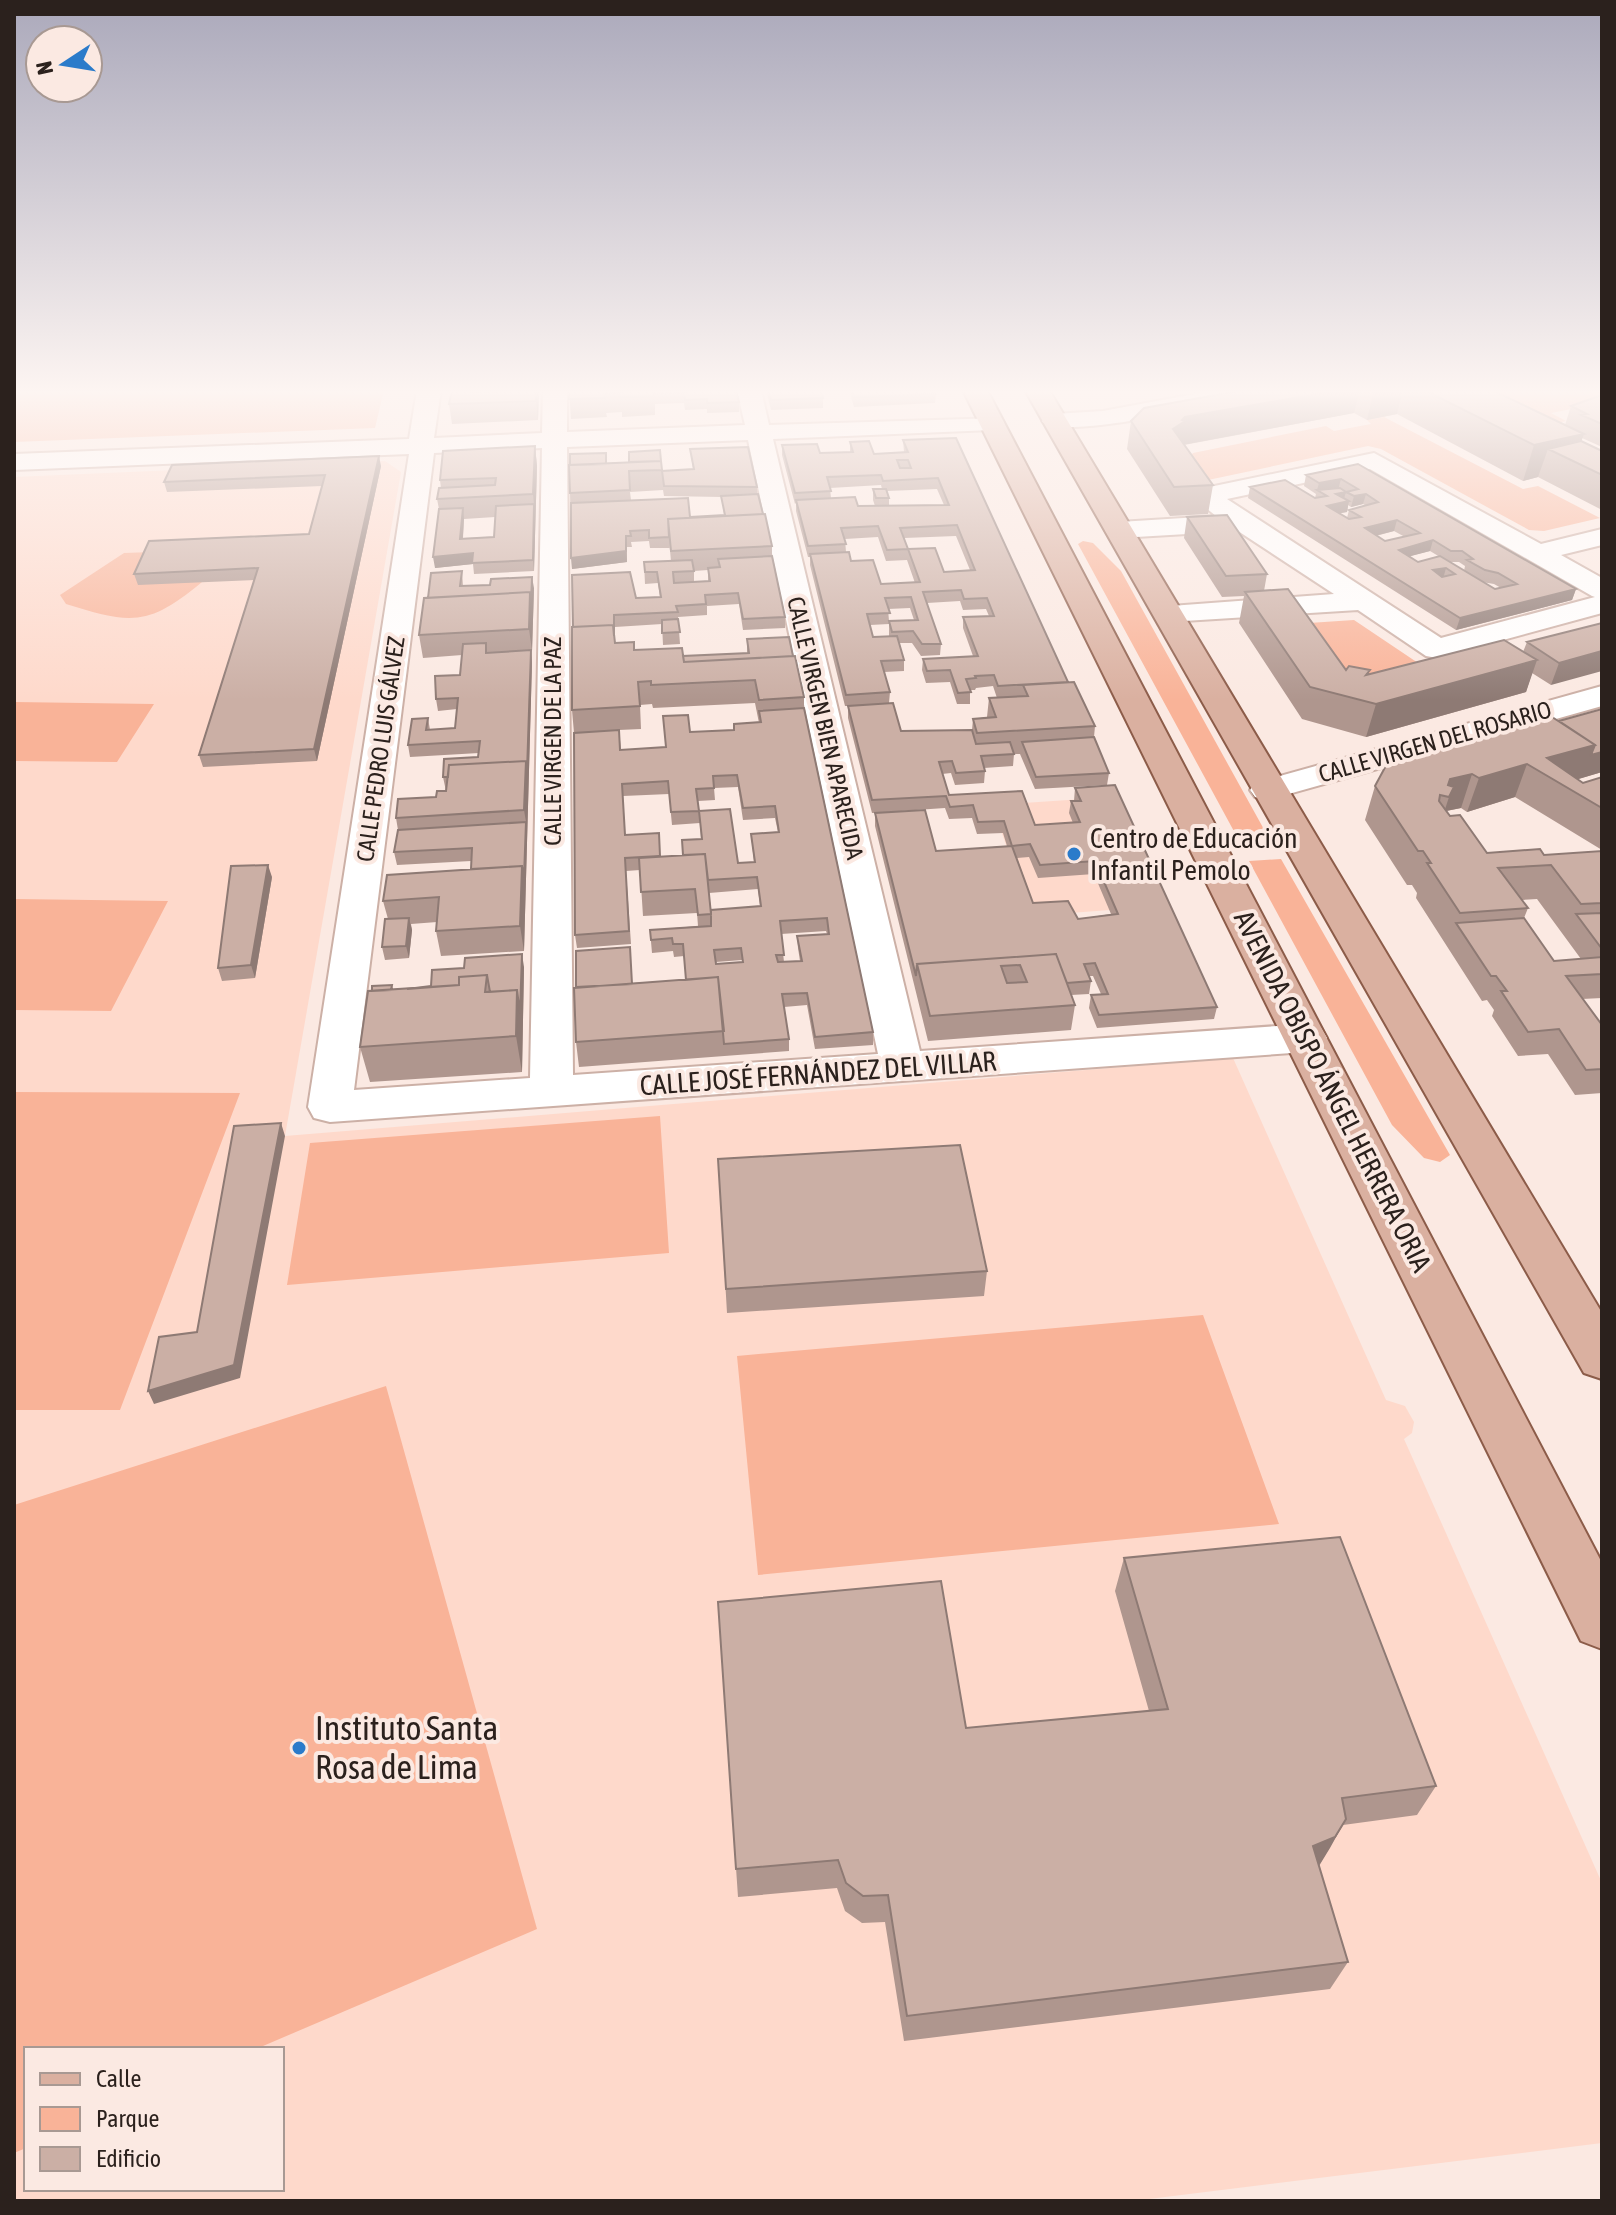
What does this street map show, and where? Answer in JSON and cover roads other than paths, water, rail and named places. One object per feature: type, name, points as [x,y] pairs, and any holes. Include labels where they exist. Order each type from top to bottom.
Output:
[{"type":"main road","name":"AVENIDA OBISPO ÁNGEL HERRERA ORIA","points":[[1028,493],[1602,1622]]},
{"type":"main road","points":[[1097,493],[1267,790],[1602,1358]]},
{"type":"street","name":"CALLE PEDRO LUIS GÁLVEZ","points":[[330,1107],[416,493]]},
{"type":"street","name":"CALLE VIRGEN DE LA PAZ","points":[[551,1092],[555,493]]},
{"type":"street","name":"CALLE VIRGEN BIEN APARECIDA","points":[[773,493],[902,1067]]},
{"type":"street","points":[[1217,493],[1204,496],[1437,649],[1600,603]]},
{"type":"street","points":[[1431,493],[1537,553],[1600,603]]},
{"type":"street","points":[[1119,530],[1244,522]]},
{"type":"street","points":[[1537,553],[1602,537]]},
{"type":"street","points":[[1168,613],[1364,601]]},
{"type":"street","points":[[1462,642],[1492,661]]},
{"type":"street","points":[[1525,682],[1564,706]]},
{"type":"street","name":"CALLE VIRGEN DEL ROSARIO","points":[[1267,790],[1602,696]]},
{"type":"street","name":"CALLE JOSÉ FERNÁNDEZ DEL VILLAR","points":[[330,1107],[1306,1038]]},
{"type":"place","name":"Centro de Educación Infantil Pemolo","points":[[1074,854]]},
{"type":"place","name":"Instituto Santa Rosa de Lima","points":[[299,1748]]}]
